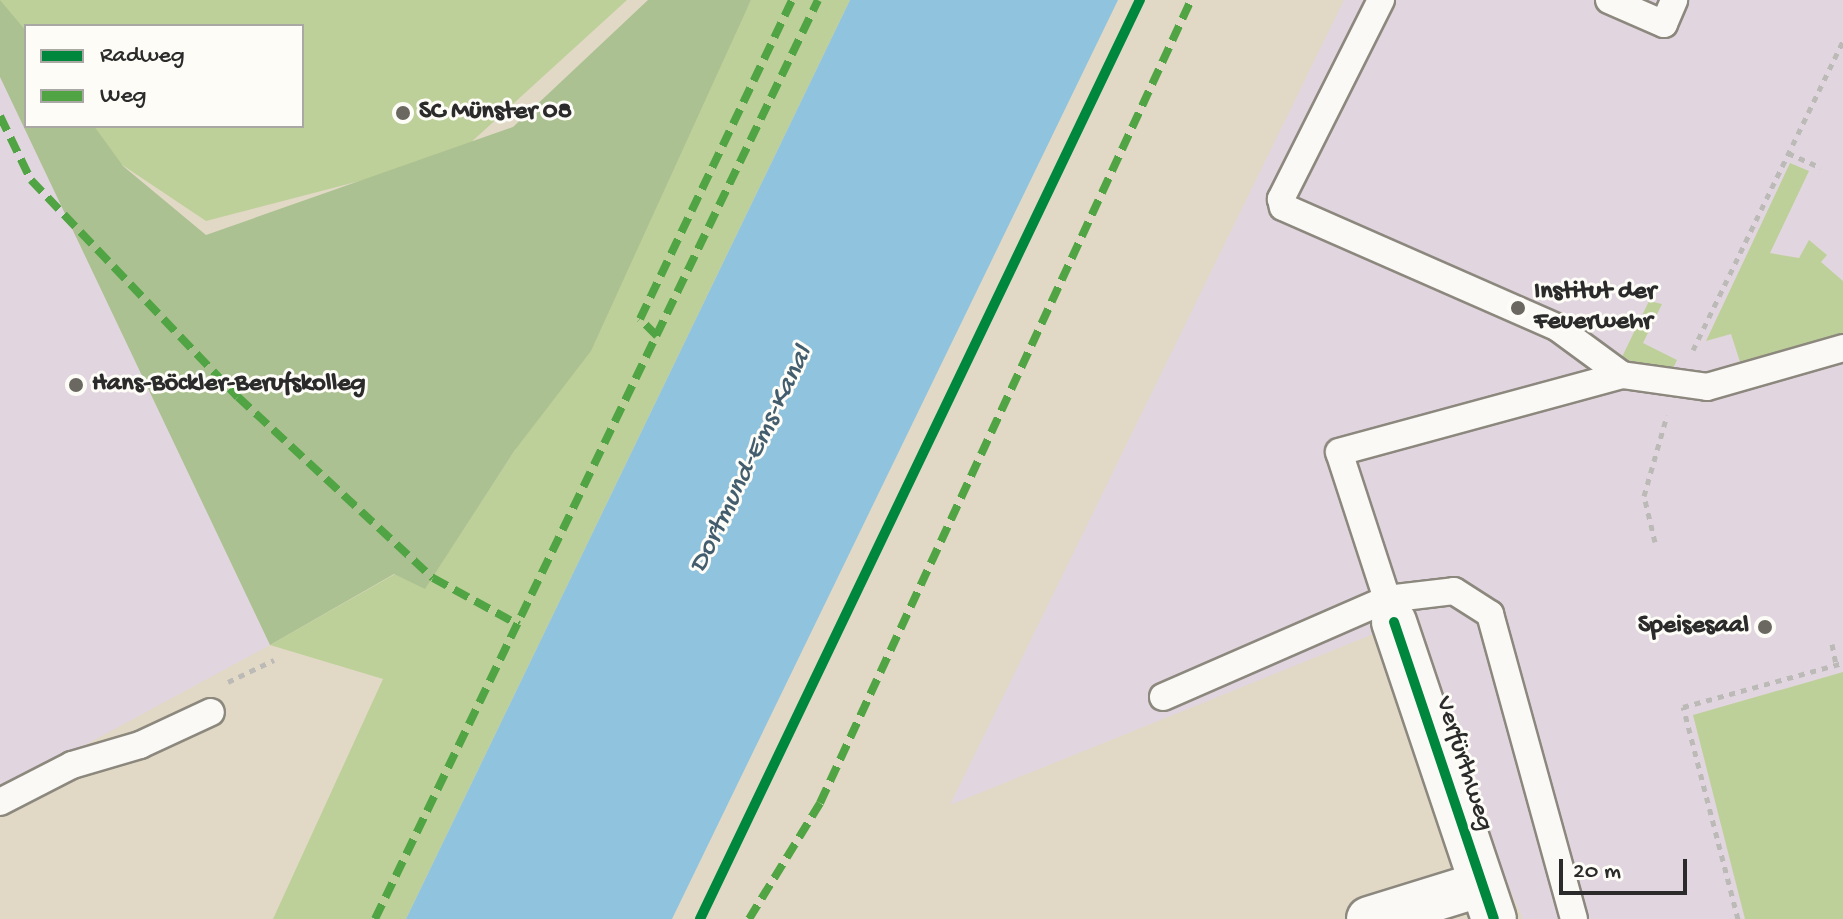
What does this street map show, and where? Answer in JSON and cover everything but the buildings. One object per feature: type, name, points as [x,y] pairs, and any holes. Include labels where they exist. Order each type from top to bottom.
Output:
[{"type":"street","name":"Verfürthweg","points":[[1369,919],[1486,902],[1391,611]]},
{"type":"lane","points":[[1381,0],[1281,199],[1283,207],[1558,328],[1622,375],[1676,386],[1707,387],[1843,348]]},
{"type":"lane","points":[[1609,0],[1664,24],[1674,0]]},
{"type":"lane","points":[[1391,611],[1339,452],[1622,375]]},
{"type":"lane","points":[[1163,697],[1391,611],[1454,591],[1490,614],[1574,919]]},
{"type":"lane","points":[[0,802],[72,765],[140,745],[211,712]]},
{"type":"path","points":[[1655,542],[1644,496],[1676,386],[1843,41]]},
{"type":"path","points":[[1788,153],[1821,168]]},
{"type":"path","points":[[1738,919],[1683,707],[1840,664],[1832,644]]},
{"type":"shaded area","name":"Institut der Feuerwehr","points":[[1344,0],[1843,0],[1843,919],[1523,919],[1499,865],[1418,616],[950,805]]},
{"type":"shaded area","name":"Hans-Böckler-Berufskolleg","points":[[0,62],[24,114],[24,128],[31,128],[270,645],[0,791]]},
{"type":"green space","name":"SC Münster 08","points":[[0,0],[627,0],[456,156],[206,221],[67,128],[304,128],[304,24],[24,24],[24,93]]},
{"type":"green space","points":[[0,0],[24,29],[24,127],[0,77]]},
{"type":"green space","points":[[648,0],[751,0],[591,351],[515,450],[425,589],[394,574],[270,645],[24,128],[95,128],[123,166],[206,235],[513,127]]},
{"type":"green space","points":[[751,0],[850,0],[406,919],[273,919],[383,679],[270,645],[395,574],[425,588],[515,450]]},
{"type":"green space","points":[[1790,163],[1809,171],[1770,253],[1799,258],[1809,240],[1827,255],[1821,262],[1843,281],[1843,335],[1741,365],[1731,334],[1706,341]]},
{"type":"green space","points":[[1649,301],[1662,304],[1643,343],[1677,360],[1668,379],[1622,357]]},
{"type":"green space","points":[[1843,672],[1843,919],[1745,919],[1693,715]]},
{"type":"water","name":"Dortmund-Ems-Kanal","points":[[850,0],[1118,0],[672,919],[406,919]]},
{"type":"marked path","points":[[657,336],[640,319],[792,0]]},
{"type":"marked path","points":[[375,919],[818,0]]},
{"type":"marked path","points":[[749,919],[820,803],[1191,0]]},
{"type":"marked path","points":[[0,116],[31,180],[238,397],[433,578],[519,625]]},
{"type":"cycle path","points":[[700,919],[1140,0]]},
{"type":"cycle path","points":[[1394,622],[1494,919]]},
{"type":"place","name":"SC Münster 08","points":[[403,113]]},
{"type":"place","name":"Institut der Feuerwehr","points":[[1518,308]]},
{"type":"place","name":"Hans-Böckler-Berufskolleg","points":[[76,385]]},
{"type":"place","name":"Speisesaal","points":[[1765,627]]}]
